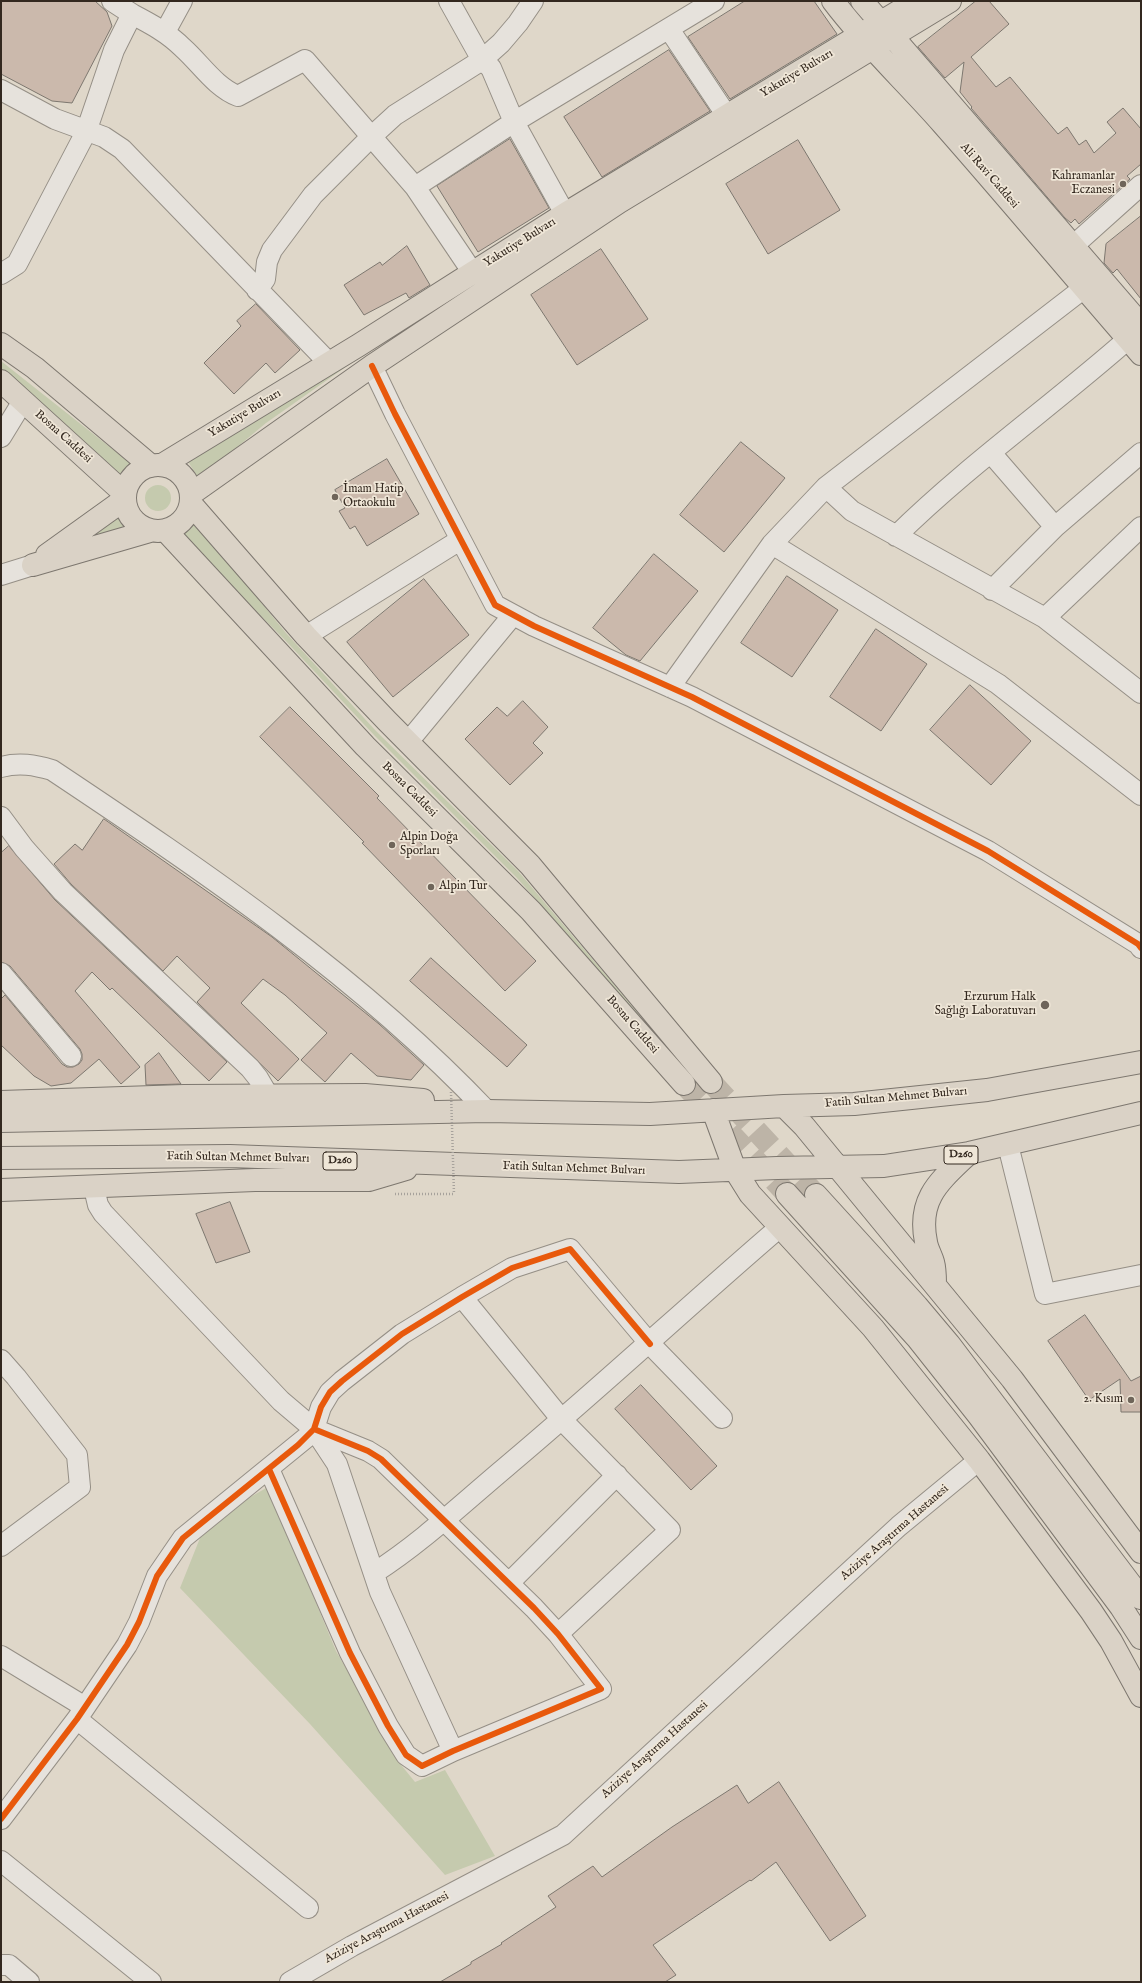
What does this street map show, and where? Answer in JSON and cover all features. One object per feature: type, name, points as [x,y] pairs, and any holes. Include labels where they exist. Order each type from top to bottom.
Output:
[{"type":"main road","name":"Ali Ravi Caddesi","points":[[833,1],[866,42],[938,118],[1084,288],[1137,340]]},
{"type":"main road","name":"Ali Ravi Caddesi","points":[[862,1],[1074,246],[1137,340]]},
{"type":"main road","points":[[886,29],[916,1]]},
{"type":"main road","points":[[886,29],[950,1]]},
{"type":"main road","name":"Yakutiye Bulvarı","points":[[191,499],[372,366],[619,202],[886,29]]},
{"type":"main road","name":"Yakutiye Bulvarı","points":[[156,466],[329,363],[565,214],[727,116],[866,42]]},
{"type":"main road","points":[[1,344],[35,368],[156,466]]},
{"type":"main road","name":"Bosna Caddesi","points":[[1,381],[125,496]]},
{"type":"main road","points":[[158,531],[140,527],[132,520],[127,510],[125,496],[133,476],[141,470],[156,466],[172,468],[182,474],[188,483],[191,499],[306,636],[408,742],[530,865],[711,1082]]},
{"type":"main road","points":[[33,565],[125,496]]},
{"type":"main road","points":[[33,565],[158,531],[182,521],[191,499]]},
{"type":"main road","name":"Bosna Caddesi","points":[[158,531],[365,746],[531,911],[684,1084]]},
{"type":"main road","name":"Fatih Sultan Mehmet Bulvarı","points":[[1,1106],[650,1114],[784,1106],[854,1104],[943,1096],[1054,1079],[1141,1062]]},
{"type":"main road","points":[[1,1106],[184,1096],[365,1094],[429,1101],[482,1111]]},
{"type":"main road","points":[[784,1106],[804,1126],[1012,1379],[1141,1552]]},
{"type":"main road","points":[[713,1110],[735,1170],[750,1194],[873,1328],[979,1460],[1091,1611],[1111,1641],[1141,1696]]},
{"type":"main road","name":"Fatih Sultan Mehmet Bulvarı","points":[[1,1158],[230,1156],[679,1172],[837,1168],[884,1166],[969,1153],[1141,1113]]},
{"type":"main road","points":[[936,1285],[934,1264],[926,1244],[923,1225],[924,1210],[929,1197],[940,1181],[969,1153]]},
{"type":"main road","points":[[1,1190],[94,1188],[254,1180],[370,1180],[425,1164]]},
{"type":"main road","points":[[787,1194],[888,1305],[937,1363],[1121,1607],[1141,1638]]},
{"type":"main road","points":[[816,1195],[949,1344],[1141,1598]]},
{"type":"street","points":[[112,1],[165,32],[205,69],[220,86],[229,93],[238,96],[305,60],[416,187],[472,273]]},
{"type":"street","points":[[165,32],[182,1]]},
{"type":"street","points":[[449,1],[482,60],[491,68],[514,122],[565,214]]},
{"type":"street","points":[[257,290],[266,279],[268,262],[272,250],[313,195],[395,115],[482,60],[501,43],[518,23],[533,1]]},
{"type":"street","points":[[416,187],[514,122],[714,1]]},
{"type":"street","points":[[1,274],[17,264],[86,132],[114,50],[132,14]]},
{"type":"street","points":[[669,29],[727,116]]},
{"type":"street","points":[[1,90],[55,119],[86,132],[104,137],[122,149],[329,363]]},
{"type":"street","points":[[1074,246],[1141,185]]},
{"type":"street","points":[[670,687],[772,544],[826,487],[1084,288]]},
{"type":"street","points":[[896,536],[921,511],[991,453],[1082,380],[1137,340]]},
{"type":"street","points":[[372,366],[395,414],[495,605],[534,626],[670,687],[988,851],[1140,945]]},
{"type":"street","points":[[1,437],[23,400]]},
{"type":"street","points":[[991,453],[1055,527]]},
{"type":"street","points":[[992,590],[1055,527],[1141,453]]},
{"type":"street","points":[[826,487],[852,511],[992,590],[1045,618],[1141,693]]},
{"type":"street","points":[[1045,618],[1138,534]]},
{"type":"street","points":[[306,636],[460,540]]},
{"type":"street","points":[[772,544],[998,684],[1141,795]]},
{"type":"street","points":[[1,575],[33,565]]},
{"type":"street","points":[[408,742],[513,615]]},
{"type":"street","points":[[1,767],[22,764],[36,765],[52,770],[150,835],[246,903],[359,990],[458,1080],[482,1111]]},
{"type":"street","points":[[1,817],[24,848],[63,892],[250,1068],[268,1095]]},
{"type":"street","points":[[1,973],[71,1056]]},
{"type":"street","points":[[1008,1145],[1045,1294],[1141,1275]]},
{"type":"street","points":[[94,1188],[98,1205],[104,1213],[281,1401],[314,1429],[337,1464],[380,1592],[453,1751]]},
{"type":"street","points":[[374,1573],[392,1562],[444,1521],[650,1344],[780,1227]]},
{"type":"street","points":[[1,1819],[81,1713],[127,1645],[139,1622],[157,1576],[183,1538],[269,1470],[314,1429],[321,1407],[330,1392],[342,1381],[402,1334],[512,1268],[570,1249],[650,1344],[722,1418]]},
{"type":"street","points":[[462,1297],[562,1420],[617,1474],[670,1530],[558,1634]]},
{"type":"street","points":[[1,1360],[16,1377],[77,1456],[80,1487],[1,1546]]},
{"type":"street","points":[[269,1470],[350,1653],[388,1726],[406,1755],[422,1766],[453,1751],[601,1689],[558,1634],[510,1583],[381,1459],[368,1451],[314,1429]]},
{"type":"street","name":"Aziziye Araştırma Hastanesi","points":[[290,1982],[352,1946],[563,1835],[899,1526],[979,1460]]},
{"type":"street","points":[[510,1583],[617,1474]]},
{"type":"street","points":[[1,1656],[81,1713],[308,1908]]},
{"type":"street","points":[[1,1861],[151,1982]]},
{"type":"street","points":[[1,1965],[9,1965],[30,1982]]},
{"type":"path","points":[[392,1194],[454,1194],[450,1092]]},
{"type":"green space","points":[[857,48],[350,364],[266,423],[199,479],[187,460]]},
{"type":"green space","points":[[1,361],[130,463],[119,475],[45,406],[1,369]]},
{"type":"green space","points":[[158,485],[167,489],[171,498],[167,507],[158,511],[149,507],[145,498],[149,489]]},
{"type":"green space","points":[[116,515],[127,530],[68,548]]},
{"type":"green space","points":[[196,523],[286,633],[376,731],[518,871],[686,1070],[517,878],[374,735],[283,638],[180,536]]},
{"type":"green space","points":[[268,1487],[336,1651],[402,1766],[415,1782],[445,1770],[495,1856],[445,1875],[310,1724],[180,1588],[200,1538],[238,1504]]},
{"type":"building","points":[[1,1],[95,1],[107,12],[112,26],[72,103],[52,101],[1,74]]},
{"type":"building","points":[[745,1],[814,1],[837,34],[730,99],[688,37]]},
{"type":"building","points":[[976,1],[989,1],[1009,24],[971,57],[996,87],[1010,77],[1058,134],[1067,127],[1079,145],[1086,140],[1094,153],[1116,133],[1107,122],[1123,108],[1141,129],[1141,164],[1127,176],[1130,179],[1079,224],[1075,219],[1071,223],[1065,218],[971,108],[972,107],[960,92],[964,62],[945,78],[918,47]]},
{"type":"building","points":[[669,50],[710,111],[602,177],[564,117]]},
{"type":"building","points":[[510,139],[549,208],[478,252],[437,186]]},
{"type":"building","points":[[798,140],[840,210],[768,254],[726,184]]},
{"type":"building","points":[[1141,216],[1141,299],[1117,269],[1113,273],[1104,263],[1106,244]]},
{"type":"building","points":[[407,246],[430,285],[409,298],[406,293],[364,315],[344,285],[380,262],[382,265]]},
{"type":"building","points":[[601,249],[648,319],[577,365],[531,295]]},
{"type":"building","points":[[256,304],[300,350],[275,373],[266,363],[234,394],[204,363],[241,326],[237,321]]},
{"type":"building","points":[[741,442],[785,478],[724,552],[680,515]]},
{"type":"building","points":[[387,459],[419,514],[367,546],[355,526],[350,529],[339,511],[345,508],[335,490]]},
{"type":"building","points":[[654,554],[698,591],[640,661],[626,655],[593,628]]},
{"type":"building","points":[[787,576],[838,610],[792,677],[741,643]]},
{"type":"building","points":[[424,579],[469,635],[393,697],[347,642]]},
{"type":"building","points":[[876,629],[927,664],[881,731],[830,697]]},
{"type":"building","points":[[970,685],[1031,741],[991,785],[930,730]]},
{"type":"building","points":[[523,701],[548,727],[533,743],[543,753],[510,785],[465,739],[497,707],[507,716]]},
{"type":"building","points":[[290,707],[379,796],[377,798],[536,961],[505,991],[362,843],[364,842],[260,737]]},
{"type":"building","points":[[104,819],[272,937],[379,1024],[424,1065],[411,1080],[377,1076],[351,1053],[325,1082],[301,1060],[327,1033],[285,995],[263,979],[241,1003],[299,1059],[278,1081],[197,1002],[210,988],[177,956],[163,971],[71,884],[54,864],[75,844],[82,850]]},
{"type":"building","points":[[9,846],[55,900],[227,1062],[209,1081],[112,988],[110,990],[92,972],[75,991],[140,1067],[121,1084],[99,1059],[71,1083],[51,1086],[34,1076],[1,1045],[1,999],[5,995],[62,1064],[67,1067],[73,1067],[79,1064],[82,1060],[80,1049],[10,966],[1,962],[1,853]]},
{"type":"building","points":[[431,958],[527,1045],[507,1067],[410,981]]},
{"type":"building","points":[[159,1053],[181,1084],[146,1085],[145,1065]]},
{"type":"building","points":[[230,1202],[250,1252],[216,1263],[196,1214]]},
{"type":"building","points":[[1085,1315],[1131,1381],[1141,1376],[1141,1412],[1121,1412],[1120,1379],[1089,1400],[1048,1341]]},
{"type":"building","points":[[641,1385],[717,1466],[691,1490],[615,1409]]},
{"type":"building","points":[[779,1782],[866,1916],[830,1941],[776,1862],[751,1881],[750,1880],[653,1945],[676,1975],[665,1982],[440,1982],[502,1944],[501,1943],[556,1907],[548,1896],[593,1866],[602,1877],[672,1827],[737,1785],[748,1803]]},
{"type":"tunnel","points":[[711,1082],[816,1195]]},
{"type":"tunnel","points":[[684,1084],[787,1194]]},
{"type":"cycle path","points":[[372,366],[395,414],[495,605],[534,626],[692,697],[988,851],[1138,944],[1141,948]]},
{"type":"cycle path","points":[[1,1819],[77,1719],[127,1645],[139,1622],[157,1576],[183,1538],[298,1445],[314,1429],[321,1407],[330,1392],[402,1334],[512,1268],[570,1249],[650,1344]]},
{"type":"cycle path","points":[[269,1469],[350,1653],[388,1726],[406,1755],[422,1766],[453,1751],[601,1689],[558,1634],[534,1608],[381,1459],[368,1451],[314,1429]]},
{"type":"place","name":"Kahramanlar Eczanesi","points":[[1123,184]]},
{"type":"place","name":"İmam Hatip Ortaokulu","points":[[335,497]]},
{"type":"place","name":"Alpin Doğa Sporları","points":[[392,845]]},
{"type":"place","name":"Alpin Tur","points":[[431,887]]},
{"type":"place","name":"Erzurum Halk Sağlığı Laboratuvarı","points":[[1045,1005]]},
{"type":"place","name":"2. Kısım","points":[[1131,1400]]}]
